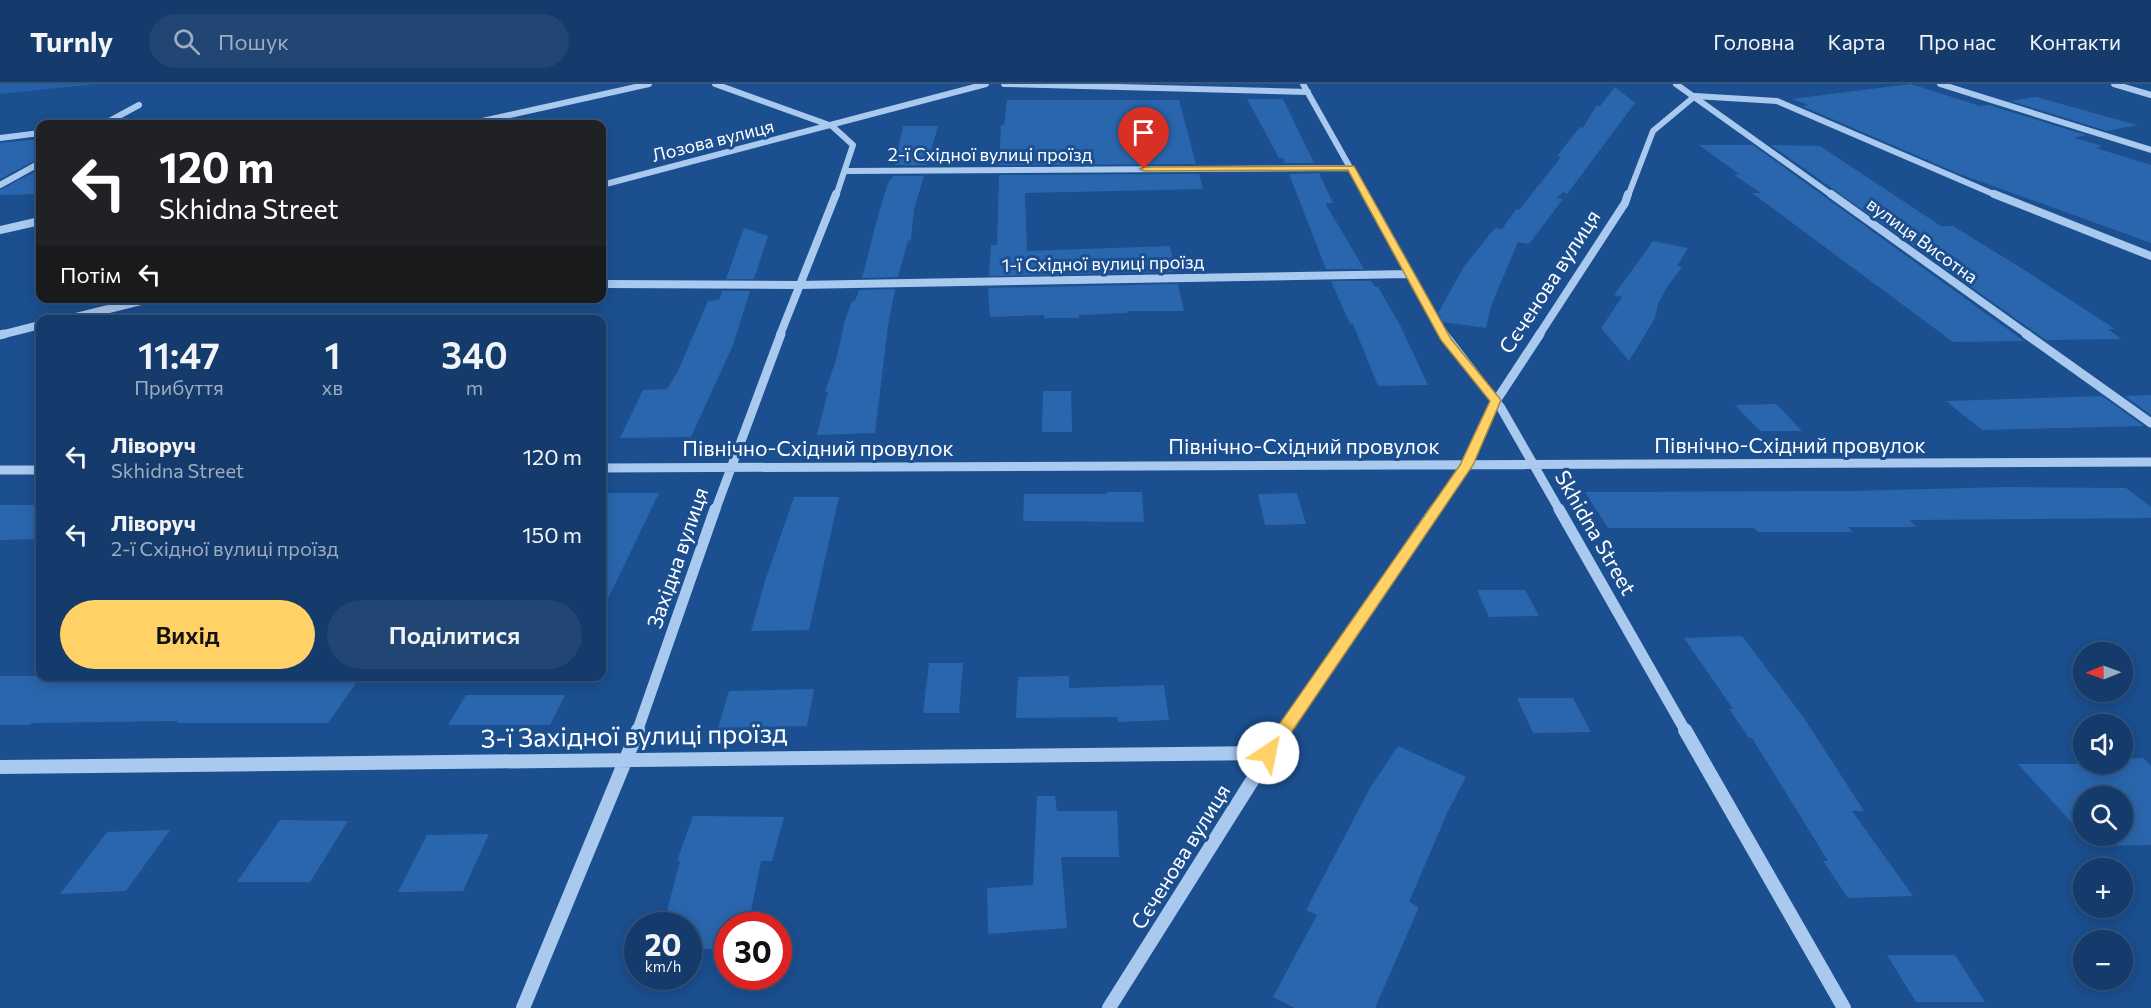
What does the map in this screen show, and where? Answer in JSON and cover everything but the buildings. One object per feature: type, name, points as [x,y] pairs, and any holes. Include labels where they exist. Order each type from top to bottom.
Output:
[{"type":"street","points":[[487,120],[649,84]]},
{"type":"street","points":[[715,84],[832,126]]},
{"type":"street","name":"Лозова вулиця","points":[[606,184],[986,84]]},
{"type":"street","points":[[1004,84],[1305,88]]},
{"type":"street","name":"вулиця Висотна","points":[[1676,84],[2151,423]]},
{"type":"street","points":[[1940,84],[2151,150]]},
{"type":"street","points":[[2114,84],[2151,95]]},
{"type":"street","name":"Skhidna Street","points":[[1305,88],[1447,340],[1496,400],[1844,1008]]},
{"type":"street","points":[[1695,96],[1777,101],[2019,205],[2151,256]]},
{"type":"street","name":"Сєченова вулиця","points":[[1109,1008],[1268,753],[1466,465],[1496,400],[1625,203],[1653,131],[1695,96]]},
{"type":"street","points":[[111,120],[139,105]]},
{"type":"street","name":"Західна вулиця","points":[[523,1008],[627,760],[730,468],[799,285],[846,171],[853,145],[832,126]]},
{"type":"street","points":[[0,138],[36,134]]},
{"type":"street","points":[[0,185],[36,165]]},
{"type":"street","name":"2-ї Східної вулиці проїзд","points":[[846,171],[1351,168]]},
{"type":"street","points":[[0,230],[36,222]]},
{"type":"street","name":"1-ї Східної вулиці проїзд","points":[[606,284],[799,285],[1408,274]]},
{"type":"street","points":[[84,315],[133,303]]},
{"type":"street","points":[[0,334],[36,326]]},
{"type":"street","name":"Північно-Східний провулок","points":[[606,468],[2151,462]]},
{"type":"street","points":[[0,470],[36,470]]},
{"type":"street","name":"3-ї Західної вулиці проїзд","points":[[0,767],[1268,753]]},
{"type":"shaded area","points":[[0,84],[96,84],[0,94]]},
{"type":"route","points":[[1144,169],[1351,168],[1408,274],[1447,340],[1496,400],[1466,465],[1268,753]]}]
